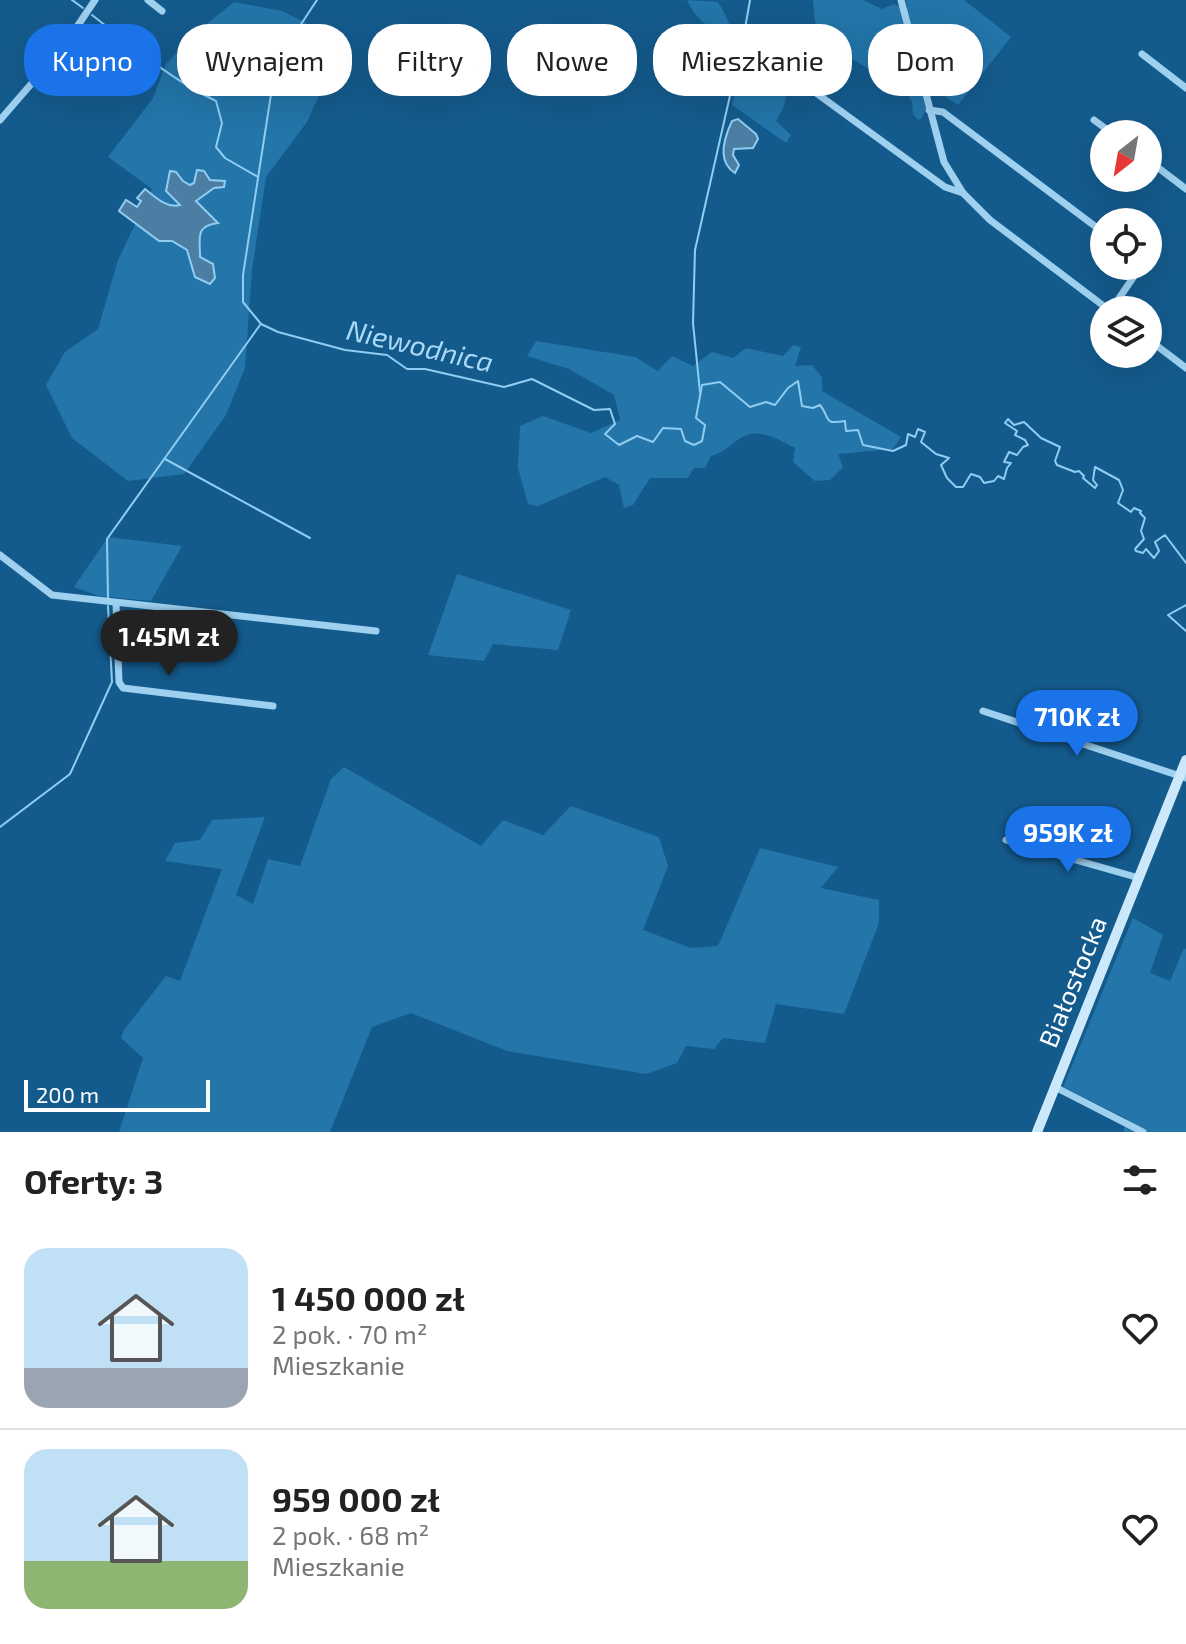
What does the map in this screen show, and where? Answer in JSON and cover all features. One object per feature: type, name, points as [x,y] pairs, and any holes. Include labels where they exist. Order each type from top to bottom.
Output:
[{"type":"street","points":[[0,120],[64,46],[95,0]]},
{"type":"street","points":[[148,0],[162,11]]},
{"type":"street","points":[[901,0],[944,162],[963,193],[990,220],[1091,296]]},
{"type":"street","points":[[1142,54],[1186,88]]},
{"type":"street","points":[[820,96],[945,187],[963,193]]},
{"type":"street","points":[[929,110],[943,112],[1090,222]]},
{"type":"street","points":[[1162,171],[1186,189]]},
{"type":"street","points":[[1162,350],[1186,368]]},
{"type":"street","points":[[0,555],[52,595],[376,631]]},
{"type":"street","points":[[116,603],[119,682],[123,688],[273,706]]},
{"type":"street","points":[[983,711],[1183,777]]},
{"type":"street","name":"Białostocka","points":[[1037,1132],[1183,777],[1186,760]]},
{"type":"street","points":[[1006,840],[1139,878]]},
{"type":"street","points":[[1055,1087],[1143,1132]]},
{"type":"shaded area","points":[[687,0],[718,2],[729,24],[705,24]]},
{"type":"shaded area","points":[[813,0],[863,0],[882,9],[894,4],[907,9],[906,0],[964,0],[1011,37],[983,73],[983,24],[868,24],[868,68],[852,58],[852,24],[816,23]]},
{"type":"shaded area","points":[[234,2],[282,11],[307,24],[206,24]]},
{"type":"shaded area","points":[[177,53],[177,96],[319,96],[307,122],[266,177],[252,270],[245,368],[226,415],[184,474],[128,481],[72,438],[46,385],[65,352],[98,329],[118,260],[152,189],[108,157],[154,96],[161,96],[161,77],[166,64]]},
{"type":"shaded area","points":[[734,96],[786,96],[776,121],[791,135],[786,143],[732,105]]},
{"type":"shaded area","points":[[908,96],[931,96],[922,118],[918,120],[913,114],[912,102]]},
{"type":"shaded area","points":[[944,96],[965,96],[958,105]]},
{"type":"shaded area","points":[[738,119],[758,139],[753,148],[734,149],[733,155],[739,165],[735,173],[726,163],[724,149],[732,121]]},
{"type":"shaded area","points":[[197,170],[204,171],[210,180],[225,181],[224,187],[214,188],[196,201],[218,223],[205,227],[200,234],[200,257],[213,264],[215,278],[210,284],[195,277],[187,250],[172,241],[159,241],[119,211],[126,200],[137,207],[141,201],[137,198],[145,189],[166,204],[180,205],[166,191],[170,171],[176,172],[190,185],[194,183]]},
{"type":"shaded area","points":[[536,341],[635,357],[658,371],[672,356],[693,366],[712,352],[733,358],[746,348],[783,356],[793,345],[801,347],[795,366],[812,365],[822,377],[822,391],[901,437],[893,449],[838,454],[843,467],[830,480],[815,481],[793,462],[795,448],[767,435],[753,434],[711,456],[705,468],[694,468],[688,478],[650,478],[633,505],[624,508],[619,485],[605,477],[538,506],[528,504],[518,468],[520,426],[543,416],[591,433],[620,420],[614,395],[569,369],[527,356]]},
{"type":"shaded area","points":[[108,537],[182,546],[151,601],[99,596],[74,587]]},
{"type":"shaded area","points":[[457,574],[571,610],[558,650],[493,644],[484,661],[428,655]]},
{"type":"shaded area","points":[[344,767],[481,846],[503,820],[543,835],[571,806],[659,837],[668,866],[643,930],[691,948],[718,946],[760,848],[838,867],[821,888],[879,900],[879,923],[844,1014],[776,1004],[765,1043],[723,1038],[714,1049],[686,1046],[677,1063],[646,1074],[507,1051],[411,1013],[372,1027],[330,1132],[119,1132],[143,1058],[121,1038],[124,1030],[166,976],[180,981],[222,869],[165,861],[175,843],[200,840],[212,820],[265,817],[236,895],[253,904],[268,859],[300,866],[331,779]]},
{"type":"shaded area","points":[[1133,918],[1163,935],[1150,973],[1170,981],[1186,949],[1186,1132],[1123,1132],[1127,1119],[1063,1087]]},
{"type":"waterway","points":[[72,0],[83,8]]},
{"type":"waterway","name":"Niewodnica","points":[[317,0],[276,62],[243,275],[243,302],[261,324],[278,332],[345,350],[387,355],[407,369],[425,369],[504,387],[532,379],[594,410],[610,409],[615,424],[605,434],[619,445],[637,436],[653,442],[663,428],[681,429],[685,441],[694,445],[702,441],[705,425],[696,418],[702,385],[720,382],[750,407],[766,402],[775,405],[798,381],[802,406],[813,408],[820,405],[830,421],[845,421],[846,431],[858,430],[863,445],[893,451],[906,445],[908,434],[915,437],[918,429],[925,432],[921,442],[936,454],[949,458],[941,465],[947,478],[956,487],[963,487],[971,474],[980,477],[984,483],[994,481],[998,476],[1004,479],[1011,463],[1004,462],[1009,452],[1017,455],[1028,445],[1015,435],[1017,431],[1005,423],[1008,419],[1014,425],[1024,422],[1041,438],[1060,447],[1055,461],[1057,465],[1079,471],[1095,488],[1095,467],[1119,480],[1123,490],[1118,503],[1131,512],[1134,508],[1141,511],[1145,518],[1141,531],[1144,539],[1136,551],[1143,553],[1146,549],[1154,558],[1159,551],[1155,542],[1165,535],[1186,563]]},
{"type":"waterway","points":[[746,24],[750,0]]},
{"type":"waterway","points":[[92,15],[167,72],[216,101],[222,123],[216,147],[225,158],[258,177]]},
{"type":"waterway","points":[[700,392],[693,323],[695,250],[730,96]]},
{"type":"waterway","points":[[108,598],[107,539],[260,325]]},
{"type":"waterway","points":[[165,459],[310,538]]},
{"type":"waterway","name":"Niewodnica","points":[[1186,605],[1168,615],[1186,631]]},
{"type":"waterway","points":[[0,827],[70,774],[112,682],[108,606]]}]
